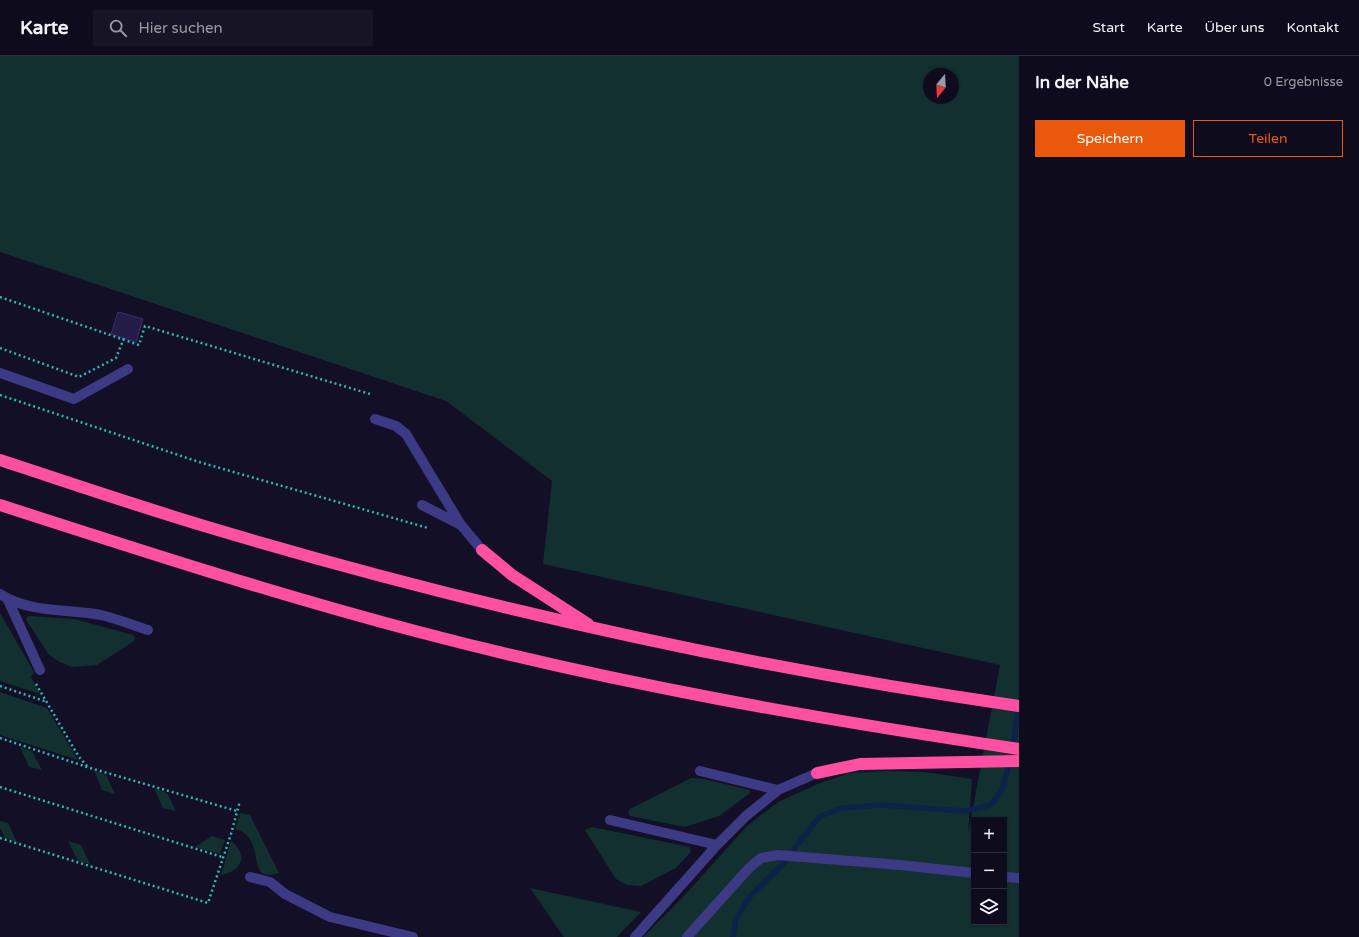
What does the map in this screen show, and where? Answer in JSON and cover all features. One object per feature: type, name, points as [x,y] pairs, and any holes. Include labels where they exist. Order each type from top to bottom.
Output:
[{"type":"highway","points":[[0,460],[211,528],[430,588],[595,629],[780,667],[1019,706]]},
{"type":"highway","points":[[0,505],[197,570],[419,632],[586,672],[760,707],[1019,749]]},
{"type":"highway","points":[[482,550],[512,575],[595,629]]},
{"type":"highway","points":[[817,774],[860,764],[1019,761]]},
{"type":"street","points":[[0,373],[74,399],[128,369]]},
{"type":"street","points":[[375,419],[396,426],[406,434],[461,525],[482,550]]},
{"type":"street","points":[[422,505],[461,525]]},
{"type":"street","points":[[4,596],[41,608],[102,616],[148,630]]},
{"type":"street","points":[[4,596],[40,670]]},
{"type":"street","points":[[700,771],[778,790]]},
{"type":"street","points":[[635,937],[717,845],[746,816],[778,790],[817,774]]},
{"type":"street","points":[[610,820],[717,845]]},
{"type":"street","points":[[687,937],[760,858],[778,856],[900,865],[971,873]]},
{"type":"street","points":[[250,877],[270,882],[285,894],[330,917],[413,937]]},
{"type":"street","points":[[1007,877],[1019,878]]},
{"type":"path","points":[[0,297],[139,345],[145,326],[370,394]]},
{"type":"path","points":[[0,348],[79,377],[116,358],[123,339]]},
{"type":"path","points":[[0,395],[199,462],[428,528]]},
{"type":"path","points":[[40,670],[35,682],[79,757],[87,767]]},
{"type":"path","points":[[0,686],[47,702]]},
{"type":"path","points":[[0,738],[87,767],[237,811]]},
{"type":"path","points":[[0,787],[222,857]]},
{"type":"path","points":[[0,838],[208,903],[222,857],[231,834],[240,801]]},
{"type":"green space","points":[[0,56],[1019,56],[1019,937],[643,937],[682,898],[747,826],[778,802],[820,783],[850,773],[889,771],[925,772],[972,779],[968,834],[971,818],[971,925],[1007,925],[1007,817],[971,817],[1000,665],[543,564],[552,481],[446,401],[0,252]]},
{"type":"green space","points":[[0,613],[34,672],[31,677],[40,694],[0,681]]},
{"type":"green space","points":[[27,617],[74,619],[133,635],[135,637],[134,641],[97,665],[72,667],[49,655],[26,620]]},
{"type":"green space","points":[[0,692],[47,708],[78,760],[0,735]]},
{"type":"green space","points":[[20,747],[32,751],[42,770],[29,767]]},
{"type":"green space","points":[[94,770],[106,775],[115,794],[102,790]]},
{"type":"green space","points":[[691,778],[704,779],[750,790],[749,794],[719,816],[685,827],[630,816],[628,812],[630,809]]},
{"type":"green space","points":[[154,788],[167,793],[176,811],[163,808]]},
{"type":"green space","points":[[240,813],[250,815],[279,873],[268,875],[262,872],[258,867],[251,841],[245,834],[235,829]]},
{"type":"green space","points":[[0,821],[8,823],[17,842],[5,838],[0,828]]},
{"type":"green space","points":[[592,827],[690,847],[691,852],[676,868],[641,886],[627,885],[616,879],[585,830]]},
{"type":"green space","points":[[212,836],[225,840],[220,854],[195,847]]},
{"type":"green space","points":[[68,841],[81,845],[90,864],[78,861]]},
{"type":"green space","points":[[231,841],[237,846],[240,852],[241,862],[234,870],[221,875]]},
{"type":"green space","points":[[530,888],[641,912],[617,937],[564,937]]},
{"type":"building","points":[[118,312],[143,319],[136,342],[111,334]]},
{"type":"waterway","points":[[1012,749],[1019,706]]},
{"type":"waterway","points":[[794,849],[820,816],[843,808],[881,805],[964,811],[991,805],[1002,790],[1010,760]]},
{"type":"waterway","points":[[733,937],[736,919],[751,895],[785,862]]}]
